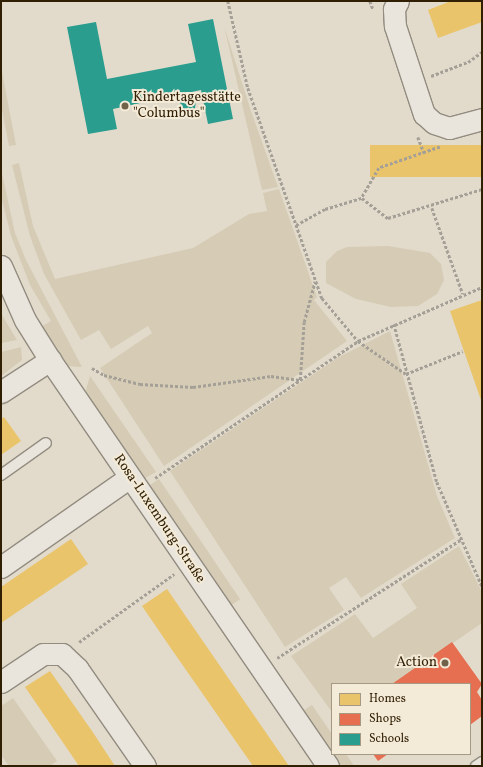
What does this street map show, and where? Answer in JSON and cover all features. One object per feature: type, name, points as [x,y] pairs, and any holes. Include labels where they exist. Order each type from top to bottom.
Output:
[{"type":"street","points":[[398,1],[394,9],[395,26],[424,114],[434,123],[449,128],[482,119]]},
{"type":"street","name":"Rosa-Luxemburg-Straße","points":[[1,266],[25,320],[50,360],[328,766]]},
{"type":"street","points":[[1,392],[50,360]]},
{"type":"street","points":[[1,567],[134,484]]},
{"type":"street","points":[[1,682],[43,654],[62,654],[77,668],[145,766]]},
{"type":"lane","points":[[1,475],[46,443]]},
{"type":"lane","points":[[476,766],[482,762]]},
{"type":"path","points":[[228,1],[248,88],[322,298],[358,340],[406,374]]},
{"type":"path","points":[[414,82],[468,62],[482,52]]},
{"type":"path","points":[[296,225],[325,209],[362,198],[379,168],[447,145],[449,128]]},
{"type":"path","points":[[432,208],[482,189]]},
{"type":"path","points":[[362,198],[388,218],[428,204],[432,208],[463,294]]},
{"type":"path","points":[[300,380],[304,322],[316,281]]},
{"type":"path","points":[[134,484],[300,380],[358,340],[482,287]]},
{"type":"path","points":[[394,324],[406,374],[437,482],[460,540],[482,586]]},
{"type":"path","points":[[406,374],[464,351]]},
{"type":"path","points":[[92,368],[104,375],[140,384],[192,387],[271,376],[300,380]]},
{"type":"path","points":[[261,668],[460,540]]},
{"type":"path","points":[[62,654],[189,564]]},
{"type":"shaded area","points":[[224,26],[251,111],[278,187],[262,190]]},
{"type":"shaded area","points":[[1,67],[16,145],[9,146],[1,105]]},
{"type":"shaded area","points":[[19,163],[33,226],[55,279],[193,248],[249,214],[267,211],[263,193],[279,189],[317,297],[314,300],[347,341],[164,466],[100,368],[152,333],[148,326],[111,349],[99,330],[81,340],[44,274],[30,236],[12,165]]},
{"type":"shaded area","points":[[1,169],[15,233],[26,260],[82,367],[65,366],[39,328],[51,321],[30,285],[11,236],[1,196]]},
{"type":"shaded area","points":[[388,246],[430,253],[441,264],[444,280],[437,294],[418,306],[391,307],[356,299],[326,283],[326,262],[337,251],[347,247]]},
{"type":"shaded area","points":[[1,313],[2,315],[17,340],[1,343]]},
{"type":"shaded area","points":[[390,331],[437,496],[455,538],[361,598],[346,577],[329,588],[344,610],[285,647],[170,471],[339,357]]},
{"type":"shaded area","points":[[21,347],[22,360],[1,376],[1,352]]},
{"type":"shaded area","points":[[90,376],[156,472],[142,480],[85,393]]},
{"type":"shaded area","points":[[159,479],[240,599],[228,607],[147,487]]},
{"type":"shaded area","points":[[459,546],[482,592],[482,623],[394,683],[331,683],[331,711],[291,656],[355,614],[373,638],[417,608],[401,584]]},
{"type":"shaded area","points":[[13,698],[57,761],[50,766],[9,766],[1,755],[1,706]]},
{"type":"shaded area","points":[[312,705],[331,733],[331,755],[347,755],[354,766],[337,766],[301,712]]},
{"type":"building: Homes","points":[[451,1],[482,1],[482,22],[438,38],[428,10]]},
{"type":"building: Homes","points":[[370,145],[482,145],[482,177],[370,177]]},
{"type":"building: Homes","points":[[482,300],[482,403],[450,311]]},
{"type":"building: Homes","points":[[4,417],[21,441],[1,455],[1,419]]},
{"type":"building: Homes","points":[[71,539],[88,564],[1,623],[1,587]]},
{"type":"building: Homes","points":[[167,589],[289,766],[253,766],[170,647],[142,606]]},
{"type":"building: Homes","points":[[50,671],[115,766],[79,766],[25,687]]},
{"type":"building: Shops","name":"Action","points":[[452,642],[482,684],[477,692],[482,700],[482,716],[471,724],[471,683],[393,683]]},
{"type":"building: Shops","points":[[374,755],[387,755],[378,761]]},
{"type":"building: Schools","points":[[213,19],[233,119],[208,124],[201,90],[113,109],[117,129],[88,134],[67,27],[96,22],[107,79],[196,62],[188,24]]},
{"type":"building: Schools","points":[[197,94],[195,108],[183,116],[179,97]]},
{"type":"place","name":"Kindertagesstätte \"Columbus\"","points":[[125,106]]},
{"type":"place","name":"Action","points":[[445,663]]}]
